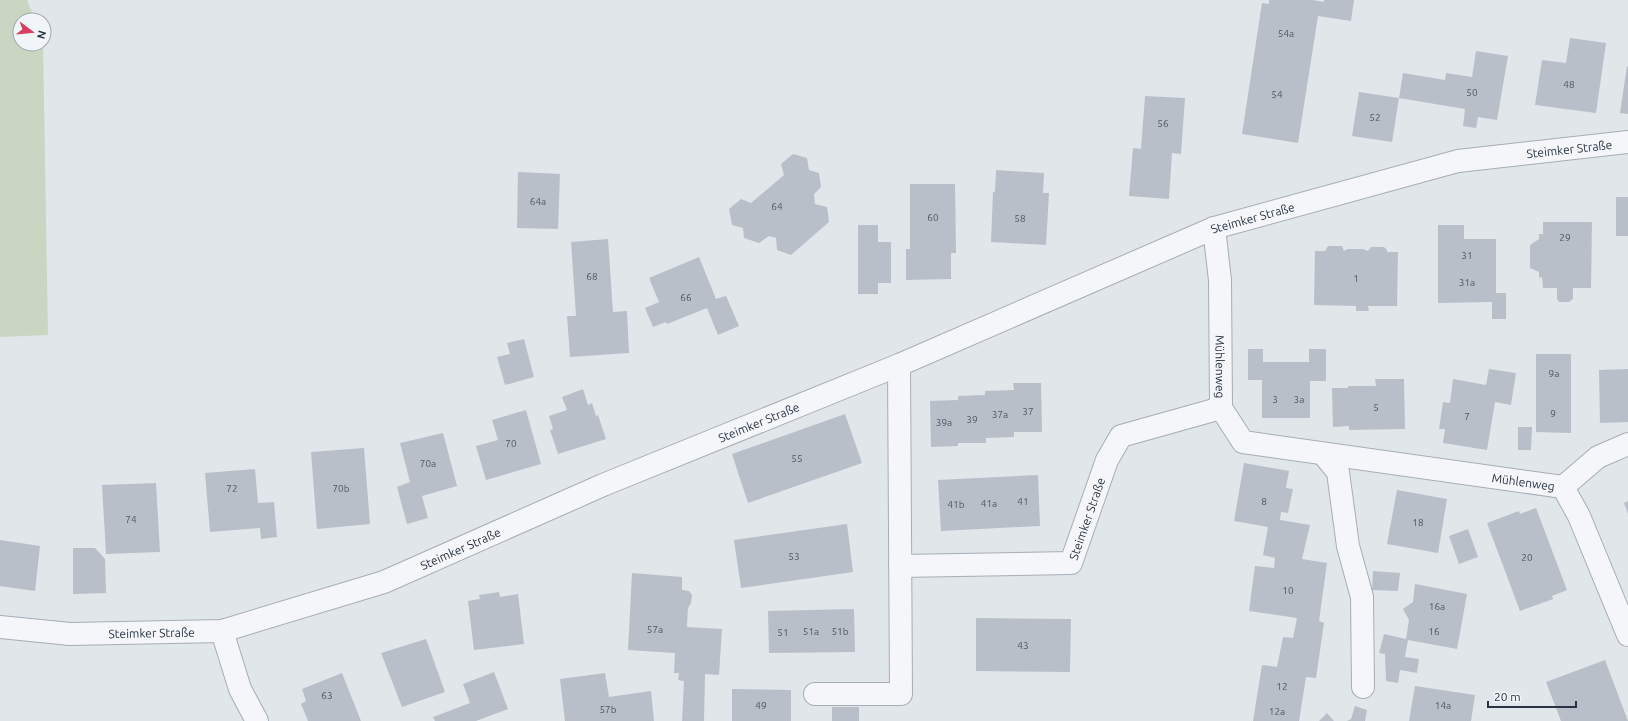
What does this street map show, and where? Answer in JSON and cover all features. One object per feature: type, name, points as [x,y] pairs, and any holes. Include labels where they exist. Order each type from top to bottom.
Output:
[{"type":"street","name":"Steimker Straße","points":[[0,627],[70,634],[222,631],[384,582],[603,485],[899,365],[1214,228],[1458,161],[1628,142]]},
{"type":"street","name":"Mühlenweg","points":[[1214,228],[1220,280],[1221,408],[1243,442],[1564,487],[1579,516],[1628,635]]},
{"type":"street","points":[[815,694],[901,694],[899,365]]},
{"type":"street","name":"Steimker Straße","points":[[900,566],[1070,563],[1107,460],[1121,436],[1221,408]]},
{"type":"street","points":[[1564,487],[1598,457],[1628,444]]},
{"type":"street","points":[[1323,454],[1338,472],[1348,546],[1362,596],[1363,687]]},
{"type":"street","points":[[222,631],[240,689],[257,721]]},
{"type":"green space","points":[[0,0],[27,0],[32,12],[12,12],[12,52],[43,52],[48,335],[0,337]]},
{"type":"building","points":[[1269,0],[1312,0],[1324,2],[1324,0],[1354,0],[1351,21],[1318,16],[1298,143],[1242,134],[1262,3],[1269,4]]},
{"type":"building","points":[[1570,38],[1606,43],[1596,113],[1535,105],[1542,60],[1566,63]]},
{"type":"building","points":[[1476,51],[1508,56],[1497,120],[1478,117],[1476,128],[1463,126],[1465,109],[1399,98],[1403,73],[1445,80],[1446,73],[1472,77]]},
{"type":"building","points":[[1627,66],[1628,67],[1628,114],[1620,113]]},
{"type":"building","points":[[1359,92],[1399,98],[1392,142],[1352,136]]},
{"type":"building","points":[[1145,96],[1185,98],[1181,154],[1172,153],[1169,199],[1129,196],[1133,148],[1141,149]]},
{"type":"building","points":[[793,154],[807,158],[809,170],[819,173],[821,187],[814,194],[815,204],[827,207],[829,222],[791,255],[777,250],[776,238],[769,236],[759,243],[744,238],[743,228],[732,225],[729,209],[741,199],[751,203],[784,175],[781,164]]},
{"type":"building","points":[[996,170],[1044,173],[1043,193],[1049,193],[1046,245],[991,242],[993,192],[995,192]]},
{"type":"building","points":[[518,172],[560,174],[558,229],[517,228]]},
{"type":"building","points":[[910,184],[955,184],[956,253],[951,253],[951,279],[906,280],[906,249],[910,249]]},
{"type":"building","points":[[1616,197],[1628,197],[1628,236],[1616,236]]},
{"type":"building","points":[[1543,222],[1592,222],[1591,288],[1573,288],[1573,299],[1569,302],[1559,302],[1557,299],[1557,288],[1543,288],[1542,277],[1539,278],[1539,272],[1530,268],[1530,245],[1539,239],[1539,234],[1543,234]]},
{"type":"building","points":[[858,225],[878,225],[878,242],[891,242],[891,283],[878,283],[878,294],[858,294]]},
{"type":"building","points":[[1438,225],[1464,225],[1464,239],[1496,239],[1496,293],[1506,293],[1506,319],[1492,319],[1492,302],[1438,303]]},
{"type":"building","points":[[608,239],[613,312],[627,311],[629,353],[570,357],[567,316],[576,316],[571,242]]},
{"type":"building","points":[[1328,246],[1342,246],[1344,251],[1348,249],[1363,249],[1368,251],[1371,247],[1384,247],[1387,252],[1398,252],[1397,306],[1368,306],[1369,311],[1356,311],[1356,306],[1314,305],[1315,251],[1325,251]]},
{"type":"building","points":[[699,257],[716,299],[726,296],[739,326],[718,335],[707,308],[667,324],[666,322],[653,327],[645,308],[659,302],[649,278]]},
{"type":"building","points":[[524,339],[534,377],[505,385],[497,357],[510,354],[507,343]]},
{"type":"building","points":[[1248,349],[1263,349],[1263,362],[1309,362],[1309,349],[1326,349],[1326,381],[1310,381],[1310,418],[1262,418],[1262,380],[1248,380]]},
{"type":"building","points":[[1536,354],[1571,354],[1571,433],[1536,432]]},
{"type":"building","points":[[1489,369],[1516,373],[1511,405],[1495,402],[1487,450],[1443,443],[1445,429],[1439,429],[1443,402],[1450,403],[1453,379],[1486,385]]},
{"type":"building","points":[[1628,369],[1628,422],[1600,423],[1599,370]]},
{"type":"building","points":[[1375,379],[1404,379],[1405,429],[1349,430],[1349,426],[1333,427],[1332,388],[1348,388],[1348,386],[1376,386]]},
{"type":"building","points":[[1013,383],[1041,383],[1042,432],[1014,432],[1014,437],[986,438],[986,443],[958,443],[958,446],[931,447],[930,401],[958,400],[958,396],[985,395],[985,391],[1014,390]]},
{"type":"building","points":[[583,389],[588,405],[592,403],[596,416],[598,415],[606,439],[558,454],[550,430],[553,429],[549,416],[567,410],[562,397]]},
{"type":"building","points":[[526,410],[541,464],[486,480],[476,446],[498,440],[492,420]]},
{"type":"building","points":[[845,414],[862,463],[748,503],[732,454]]},
{"type":"building","points":[[1518,427],[1532,427],[1531,450],[1518,450]]},
{"type":"building","points":[[443,433],[457,486],[422,496],[428,518],[407,524],[397,487],[410,482],[400,443]]},
{"type":"building","points":[[364,448],[370,524],[317,529],[311,452]]},
{"type":"building","points":[[1244,463],[1289,471],[1286,488],[1293,489],[1288,513],[1281,512],[1280,520],[1310,525],[1302,559],[1327,563],[1319,621],[1324,623],[1316,678],[1306,677],[1299,721],[1253,721],[1262,665],[1277,667],[1283,637],[1293,638],[1297,618],[1249,611],[1255,566],[1274,568],[1275,558],[1263,555],[1268,527],[1234,521]]},
{"type":"building","points":[[255,469],[258,503],[274,502],[277,537],[261,539],[260,528],[210,532],[205,473]]},
{"type":"building","points":[[1038,475],[1040,526],[941,531],[938,480]]},
{"type":"building","points":[[156,483],[160,552],[106,554],[102,485]]},
{"type":"building","points":[[1397,490],[1447,499],[1438,553],[1387,544]]},
{"type":"building","points":[[1628,501],[1628,514],[1624,503]]},
{"type":"building","points":[[1536,508],[1567,590],[1552,596],[1553,599],[1520,611],[1487,523],[1519,511],[1520,514]]},
{"type":"building","points":[[847,524],[853,572],[741,588],[734,540]]},
{"type":"building","points":[[1468,529],[1478,557],[1459,564],[1449,536]]},
{"type":"building","points":[[0,540],[40,546],[35,591],[0,586]]},
{"type":"building","points":[[73,548],[95,548],[105,559],[106,593],[73,594]]},
{"type":"building","points":[[1373,571],[1400,573],[1398,591],[1372,590]]},
{"type":"building","points":[[632,573],[682,577],[682,590],[689,591],[692,595],[691,603],[688,608],[687,627],[722,629],[719,675],[705,674],[704,721],[682,721],[684,681],[678,680],[679,673],[674,673],[675,653],[628,650]]},
{"type":"building","points":[[1415,584],[1467,594],[1457,649],[1408,640],[1405,657],[1419,659],[1417,673],[1400,670],[1398,683],[1386,681],[1385,654],[1379,653],[1384,634],[1406,639],[1409,620],[1403,609],[1413,602]]},
{"type":"building","points":[[499,592],[500,597],[518,594],[524,644],[474,650],[468,601],[480,599],[479,595]]},
{"type":"building","points":[[854,609],[855,652],[769,653],[768,611]]},
{"type":"building","points":[[976,618],[1071,619],[1070,672],[976,671]]},
{"type":"building","points":[[426,639],[445,692],[402,707],[381,653]]},
{"type":"building","points":[[1605,660],[1628,721],[1561,721],[1546,682]]},
{"type":"building","points":[[494,672],[508,709],[476,721],[435,721],[433,717],[470,703],[463,684]]},
{"type":"building","points":[[342,673],[361,721],[308,721],[301,704],[306,701],[302,689]]},
{"type":"building","points":[[605,673],[609,697],[651,691],[654,721],[565,721],[560,679]]},
{"type":"building","points":[[1415,686],[1475,695],[1471,721],[1409,721]]},
{"type":"building","points":[[732,689],[791,690],[791,721],[732,721]]},
{"type":"building","points":[[1355,706],[1367,710],[1365,721],[1347,721],[1351,719]]},
{"type":"building","points":[[832,707],[859,707],[859,721],[832,721]]},
{"type":"building","points":[[1327,713],[1334,721],[1319,721]]}]
